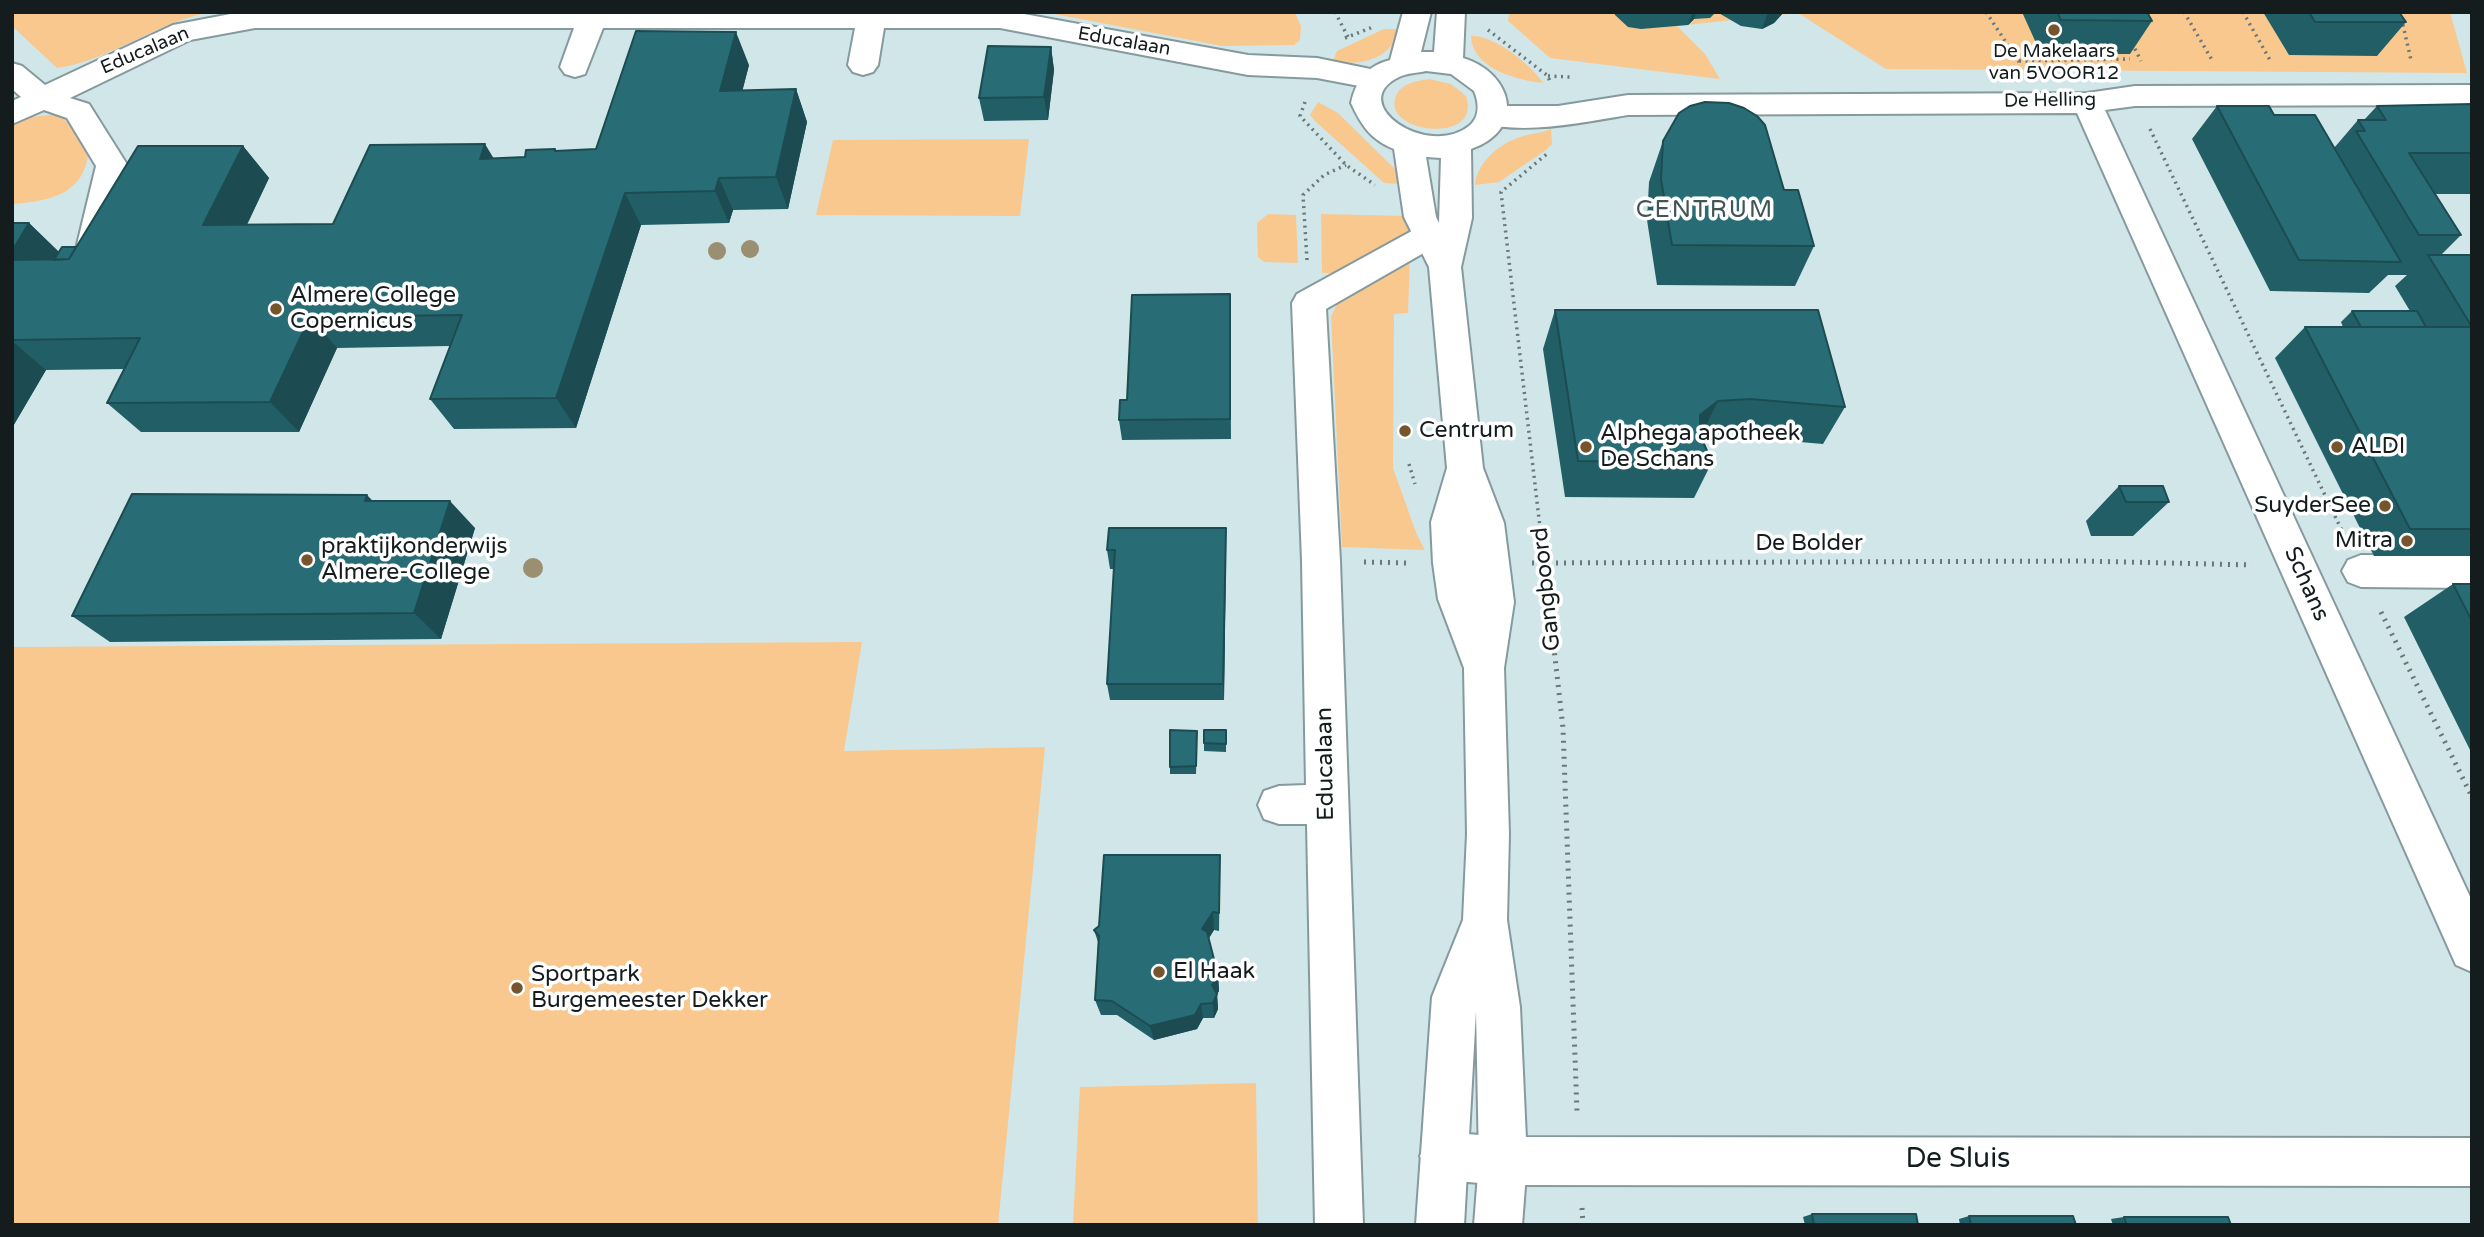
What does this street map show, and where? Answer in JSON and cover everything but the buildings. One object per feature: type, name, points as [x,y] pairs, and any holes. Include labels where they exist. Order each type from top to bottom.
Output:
[{"type":"street","points":[[1404,63],[1417,12]]},
{"type":"street","points":[[1448,63],[1451,12]]},
{"type":"street","name":"Educalaan","points":[[12,114],[140,50],[183,32],[256,19],[359,16],[871,19],[1001,16],[1248,65],[1309,91],[1370,91]]},
{"type":"street","points":[[575,67],[592,19]]},
{"type":"street","points":[[863,65],[871,19]]},
{"type":"street","points":[[140,50],[165,68]]},
{"type":"street","points":[[1404,63],[1448,63],[1473,74],[1491,103],[1480,134],[1456,145],[1433,148],[1409,144],[1378,127],[1369,115],[1370,91],[1382,72],[1404,63]]},
{"type":"street","points":[[12,73],[43,99],[78,111],[113,166],[91,253]]},
{"type":"street","name":"De Helling","points":[[1491,103],[1628,106],[2036,101],[2087,103],[2135,96],[2472,95]]},
{"type":"street","name":"Schans","points":[[2087,103],[2207,357],[2297,566],[2472,950]]},
{"type":"street","points":[[1409,144],[1420,217],[1445,267]]},
{"type":"street","points":[[1456,145],[1456,218],[1445,267],[1465,468],[1486,523],[1495,602],[1484,668],[1488,834],[1485,920],[1498,1007],[1503,1161],[1498,1225]]},
{"type":"street","points":[[1309,303],[1430,235]]},
{"type":"street","name":"Educalaan","points":[[1309,303],[1321,561],[1339,1225]]},
{"type":"street","points":[[1465,468],[1449,522],[1452,563],[1457,599],[1484,668]]},
{"type":"street","points":[[2361,571],[2472,572]]},
{"type":"street","points":[[1279,805],[1326,804]]},
{"type":"street","points":[[1440,1225],[1454,997],[1485,920]]},
{"type":"street","name":"De Sluis","points":[[1444,1156],[1503,1161],[2472,1162]]},
{"type":"path","points":[[1335,12],[1348,37]]},
{"type":"path","points":[[1986,12],[2019,61],[2036,101]]},
{"type":"path","points":[[2184,12],[2212,60]]},
{"type":"path","points":[[2243,12],[2270,60]]},
{"type":"path","points":[[2400,12],[2413,60],[2400,60]]},
{"type":"path","points":[[1486,23],[1488,30],[1548,76],[1555,103]]},
{"type":"path","points":[[2129,36],[2145,78],[2135,96],[2361,571],[2472,797]]},
{"type":"path","points":[[2019,61],[2152,59]]},
{"type":"path","points":[[2200,60],[2224,60]]},
{"type":"path","points":[[2258,60],[2283,60]]},
{"type":"path","name":"Gangboord","points":[[1555,103],[1558,135],[1555,148],[1501,192],[1563,728],[1578,1161],[1583,1225]]},
{"type":"path","points":[[1309,303],[1303,194],[1324,175],[1346,165]]},
{"type":"path","points":[[1321,561],[1452,563]]},
{"type":"path","name":"De Bolder","points":[[1491,563],[2082,561],[2297,566]]},
{"type":"shaded area","points":[[12,12],[212,12],[172,23],[97,57],[57,68],[12,26]]},
{"type":"shaded area","points":[[1509,12],[2450,12],[2467,73],[1886,69],[1798,13],[1677,26],[1705,54],[1720,79],[1550,58],[1508,21]]},
{"type":"shaded area","points":[[1049,13],[1295,13],[1301,26],[1300,40],[1294,45],[1222,46]]},
{"type":"shaded area","points":[[1384,29],[1401,29],[1396,40],[1382,54],[1355,63],[1332,63],[1337,51]]},
{"type":"shaded area","points":[[1471,36],[1501,45],[1530,68],[1543,83],[1509,76],[1487,65],[1473,47]]},
{"type":"shaded area","points":[[1429,79],[1451,84],[1466,96],[1467,112],[1460,122],[1447,128],[1431,129],[1403,119],[1395,109],[1396,96],[1402,88],[1410,83]]},
{"type":"shaded area","points":[[1318,102],[1338,113],[1395,169],[1400,184],[1384,183],[1315,121],[1310,115]]},
{"type":"shaded area","points":[[57,114],[89,144],[83,173],[76,183],[55,196],[12,204],[12,123],[23,118]]},
{"type":"shaded area","points":[[1551,129],[1552,144],[1546,150],[1499,182],[1475,185],[1480,168],[1498,148],[1515,139]]},
{"type":"shaded area","points":[[1029,139],[1020,216],[816,215],[833,140]]},
{"type":"shaded area","points":[[1268,214],[1296,215],[1298,263],[1264,262],[1258,257],[1257,223]]},
{"type":"shaded area","points":[[1321,214],[1408,216],[1409,233],[1344,273],[1322,273]]},
{"type":"shaded area","points":[[1410,256],[1408,313],[1394,314],[1393,468],[1425,550],[1342,547],[1331,317],[1337,304]]},
{"type":"shaded area","name":"Sportpark Burgemeester Dekker","points":[[862,642],[844,751],[1045,747],[998,1225],[12,1225],[12,647]]},
{"type":"shaded area","points":[[1256,1083],[1258,1225],[1073,1225],[1080,1087]]},
{"type":"place","name":"De Makelaars van 5VOOR12","points":[[2054,30]]},
{"type":"place","name":"Almere College Copernicus","points":[[276,309]]},
{"type":"place","name":"Centrum","points":[[1405,431]]},
{"type":"place","name":"Alphega apotheek De Schans","points":[[1586,447]]},
{"type":"place","name":"ALDI","points":[[2337,447]]},
{"type":"place","name":"SuyderSee","points":[[2385,506]]},
{"type":"place","name":"Mitra","points":[[2407,541]]},
{"type":"place","name":"praktijkonderwijs Almere-College","points":[[307,560]]},
{"type":"place","name":"El Haak","points":[[1159,972]]},
{"type":"place","name":"Sportpark Burgemeester Dekker","points":[[517,988]]},
{"type":"district","name":"CENTRUM","points":[[1705,211]]}]
